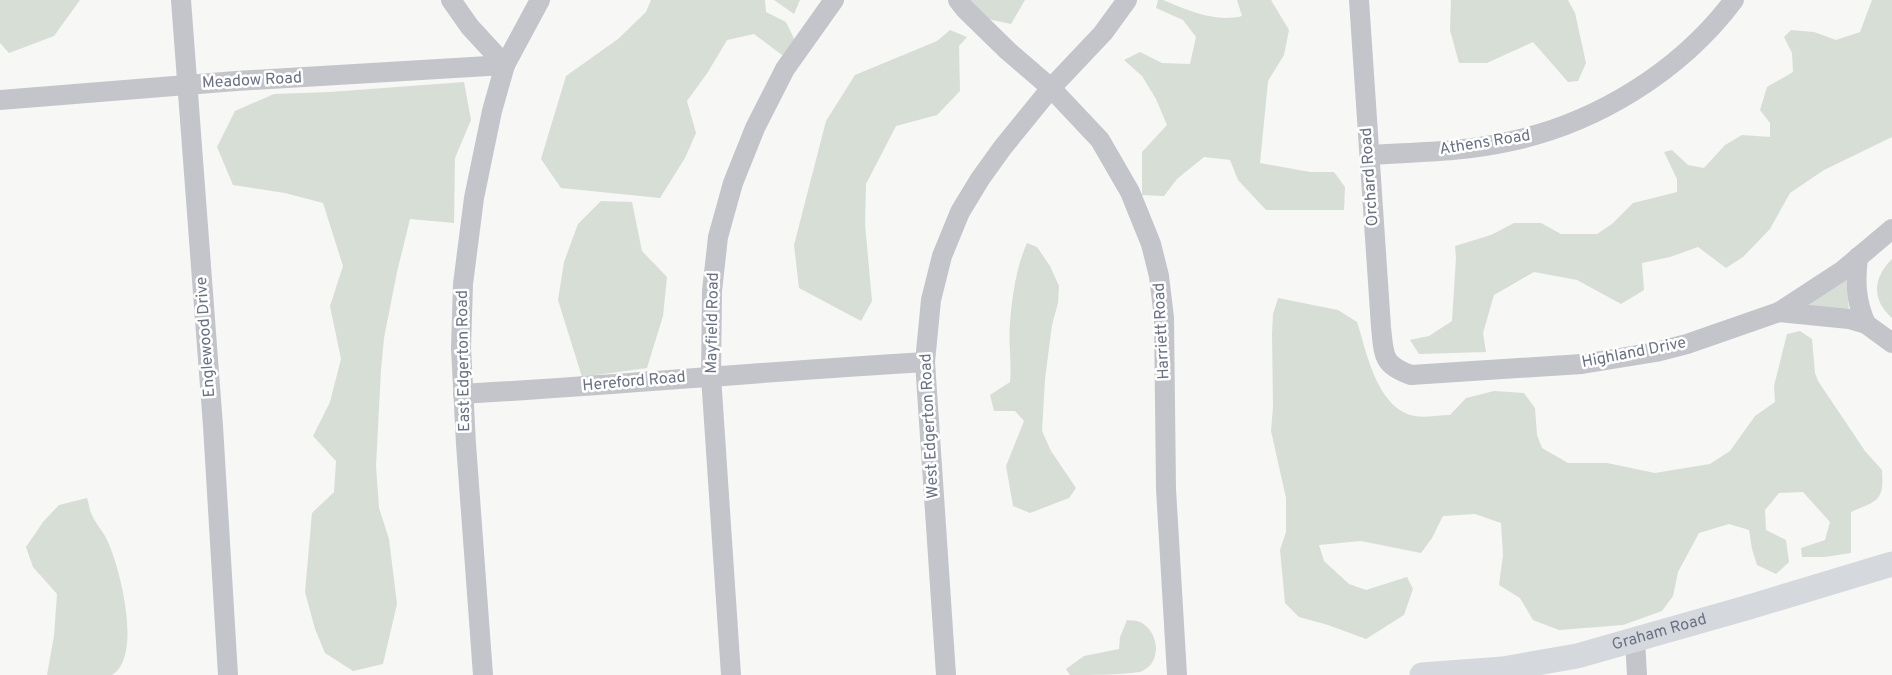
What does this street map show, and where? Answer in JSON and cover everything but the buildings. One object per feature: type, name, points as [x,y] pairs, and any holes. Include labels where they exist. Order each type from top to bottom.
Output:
[{"type":"main road","name":"Graham Road","points":[[1422,675],[1503,669],[1577,656],[1892,564]]},
{"type":"street","name":"Englewood Drive","points":[[181,0],[213,426],[228,675]]},
{"type":"street","points":[[451,0],[470,27],[505,65]]},
{"type":"street","name":"East Edgerton Road","points":[[483,675],[464,394],[462,316],[467,241],[492,111],[505,65],[540,0]]},
{"type":"street","name":"Mayfield Road","points":[[731,675],[711,376],[714,269],[718,238],[733,183],[745,150],[777,84],[808,35],[834,0]]},
{"type":"street","name":"Harriett Road","points":[[958,0],[1008,51],[1051,88],[1088,127],[1113,161],[1140,213],[1151,244],[1159,276],[1164,318],[1166,489],[1177,675]]},
{"type":"street","name":"West Edgerton Road","points":[[946,675],[925,362],[931,300],[942,256],[960,212],[997,155],[1051,88],[1103,33],[1127,0]]},
{"type":"street","name":"Orchard Road","points":[[1359,0],[1372,208],[1384,354]]},
{"type":"street","name":"Athens Road","points":[[1370,155],[1453,150],[1505,143],[1534,136],[1578,120],[1630,93],[1661,72],[1702,37],[1734,0]]},
{"type":"street","name":"Meadow Road","points":[[0,100],[188,85],[505,65]]},
{"type":"street","name":"Highland Drive","points":[[1384,354],[1392,367],[1411,375],[1582,364],[1622,359],[1680,346],[1779,312],[1823,284],[1892,229]]},
{"type":"street","points":[[1858,257],[1857,297],[1859,309],[1866,324]]},
{"type":"street","points":[[1779,312],[1831,316],[1866,324],[1892,343]]},
{"type":"street","name":"Hereford Road","points":[[464,394],[925,362]]},
{"type":"street","points":[[1635,640],[1637,675]]},
{"type":"shaded area","points":[[0,0],[80,0],[54,36],[9,53],[0,43]]},
{"type":"shaded area","points":[[651,0],[765,0],[766,12],[786,22],[799,49],[782,55],[754,34],[727,40],[708,72],[687,101],[696,133],[685,158],[660,198],[561,188],[541,159],[566,76],[618,39],[646,12]]},
{"type":"shaded area","points":[[774,0],[800,0],[794,14]]},
{"type":"shaded area","points":[[967,0],[1025,0],[1011,24],[983,18]]},
{"type":"shaded area","points":[[1158,0],[1163,0],[1212,17],[1232,18],[1242,16],[1237,0],[1271,0],[1289,30],[1284,55],[1268,81],[1260,163],[1310,172],[1334,172],[1345,187],[1344,210],[1266,210],[1238,180],[1230,160],[1204,157],[1177,179],[1164,196],[1142,195],[1142,152],[1167,125],[1156,99],[1142,76],[1124,60],[1140,52],[1162,63],[1190,64],[1196,37],[1183,20],[1156,8]]},
{"type":"shaded area","points":[[1451,0],[1568,0],[1575,13],[1586,63],[1578,81],[1568,82],[1533,42],[1487,63],[1459,63],[1450,30]]},
{"type":"shaded area","points":[[1872,0],[1892,0],[1892,137],[1824,170],[1790,193],[1770,229],[1743,257],[1726,268],[1698,247],[1670,257],[1642,263],[1644,290],[1621,304],[1577,280],[1534,272],[1494,295],[1483,333],[1486,352],[1419,354],[1410,340],[1429,336],[1452,321],[1455,246],[1491,235],[1514,223],[1541,223],[1561,234],[1597,234],[1612,224],[1633,203],[1677,192],[1677,179],[1664,152],[1672,150],[1688,165],[1704,168],[1725,145],[1742,135],[1770,137],[1770,123],[1760,110],[1767,87],[1793,72],[1792,53],[1784,37],[1791,30],[1814,32],[1836,40],[1860,32]]},
{"type":"shaded area","points":[[950,30],[967,37],[959,46],[960,91],[937,115],[896,126],[866,184],[865,224],[872,301],[861,321],[799,288],[794,245],[826,121],[855,75],[937,41]]},
{"type":"shaded area","points":[[464,82],[471,120],[455,158],[454,223],[410,219],[384,338],[376,466],[379,508],[389,539],[397,604],[383,664],[353,671],[325,653],[315,629],[305,592],[312,513],[334,492],[336,461],[313,436],[330,402],[341,359],[330,306],[343,266],[323,203],[285,193],[233,185],[217,147],[235,111],[274,94],[330,92]]},
{"type":"shaded area","points":[[601,201],[632,202],[642,251],[667,277],[663,316],[647,368],[582,377],[558,300],[564,262],[578,224]]},
{"type":"shaded area","points":[[1027,243],[1037,247],[1050,266],[1059,286],[1058,303],[1052,325],[1045,379],[1042,431],[1051,451],[1076,488],[1069,498],[1030,513],[1013,506],[1006,466],[1024,421],[1015,411],[994,411],[990,395],[1010,382],[1012,303],[1017,272]]},
{"type":"shaded area","points":[[1892,259],[1892,318],[1880,303],[1877,288],[1881,274]]},
{"type":"shaded area","points":[[1846,279],[1849,310],[1810,306],[1809,304]]},
{"type":"shaded area","points":[[1278,298],[1338,310],[1357,322],[1375,378],[1391,403],[1402,411],[1419,417],[1450,415],[1466,398],[1494,391],[1524,393],[1535,408],[1537,435],[1542,448],[1568,463],[1607,463],[1655,473],[1710,464],[1730,451],[1755,416],[1775,402],[1774,386],[1787,334],[1800,331],[1812,339],[1815,373],[1818,381],[1865,451],[1882,470],[1882,488],[1880,494],[1873,502],[1851,512],[1851,553],[1825,557],[1802,557],[1801,548],[1825,540],[1830,522],[1803,492],[1779,493],[1765,510],[1766,530],[1786,540],[1789,562],[1776,574],[1757,565],[1749,530],[1729,524],[1699,533],[1678,572],[1673,596],[1662,611],[1623,625],[1559,630],[1533,620],[1520,598],[1499,585],[1503,555],[1501,523],[1475,514],[1443,516],[1432,538],[1421,553],[1361,541],[1319,545],[1324,561],[1349,584],[1366,590],[1407,577],[1413,589],[1404,615],[1366,639],[1299,617],[1285,603],[1280,550],[1286,532],[1286,498],[1271,431],[1273,407],[1273,314]]},
{"type":"shaded area","points":[[87,498],[91,513],[107,540],[118,570],[126,611],[126,650],[121,665],[112,675],[47,675],[54,636],[57,594],[33,567],[26,547],[43,522],[59,505]]},
{"type":"shaded area","points":[[1127,620],[1140,622],[1148,628],[1155,641],[1155,656],[1147,668],[1140,672],[1132,673],[1070,675],[1066,669],[1084,656],[1119,649],[1120,637]]}]
